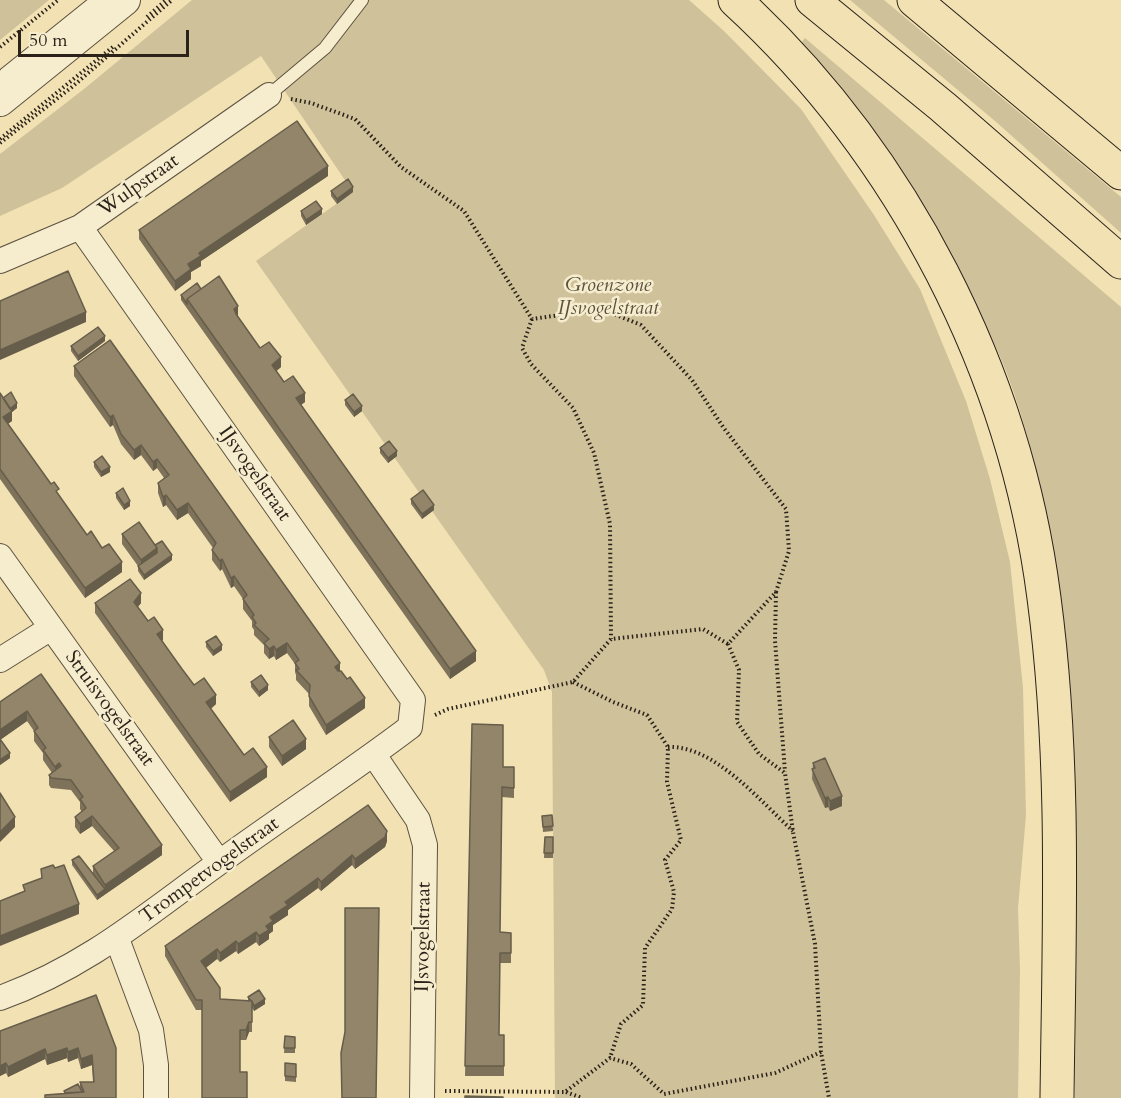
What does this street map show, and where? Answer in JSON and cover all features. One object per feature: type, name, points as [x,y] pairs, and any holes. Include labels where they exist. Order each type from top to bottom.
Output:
[{"type":"highway","points":[[735,0],[809,74],[859,138],[904,206],[957,302],[1008,435],[1034,539],[1044,596],[1052,671],[1059,866],[1057,1098]]},
{"type":"highway","points":[[812,0],[944,107],[1121,262]]},
{"type":"highway","points":[[914,0],[1121,173]]},
{"type":"street","points":[[0,101],[125,0]]},
{"type":"street","name":"Wulpstraat","points":[[0,261],[80,227],[269,95]]},
{"type":"street","name":"IJsvogelstraat","points":[[80,227],[413,700],[410,727]]},
{"type":"street","name":"Struisvogelstraat","points":[[0,556],[219,862]]},
{"type":"street","points":[[0,660],[51,628]]},
{"type":"street","name":"Trompetvogelstraat","points":[[0,998],[80,962],[117,939],[219,862],[410,727]]},
{"type":"street","name":"IJsvogelstraat","points":[[374,754],[418,820],[425,845],[422,1094]]},
{"type":"street","points":[[117,939],[151,1030],[156,1065],[156,1098]]},
{"type":"lane","points":[[0,84],[5,74],[97,0]]},
{"type":"lane","points":[[269,95],[325,48],[362,0]]},
{"type":"path","points":[[0,47],[58,0]]},
{"type":"path","points":[[0,141],[70,84],[166,0]]},
{"type":"path","points":[[0,141],[72,87],[172,0]]},
{"type":"path","points":[[269,95],[311,103],[355,119],[401,167],[464,211],[533,319]]},
{"type":"path","points":[[533,319],[602,309],[641,325],[692,380],[723,427],[786,509],[789,551],[776,592],[775,641],[785,773],[793,832],[815,944],[821,1053],[829,1098]]},
{"type":"path","points":[[410,727],[448,710],[573,682],[611,638],[610,524],[594,453],[573,408],[531,364],[522,348],[533,319]]},
{"type":"path","points":[[728,644],[776,592]]},
{"type":"path","points":[[611,638],[703,629],[728,644],[739,670],[737,722],[759,754],[785,773]]},
{"type":"path","points":[[565,1092],[610,1058],[621,1024],[643,1005],[645,948],[672,909],[674,892],[665,860],[681,840],[668,782],[668,747],[647,715],[613,702],[573,682]]},
{"type":"path","points":[[668,747],[680,747],[722,766],[793,832]]},
{"type":"path","points":[[610,1058],[631,1064],[665,1096],[775,1073],[821,1053]]},
{"type":"path","points":[[422,1094],[565,1092],[582,1098]]},
{"type":"green space","points":[[0,0],[49,0],[0,40]]},
{"type":"green space","name":"Groenzone IJsvogelstraat","points":[[192,0],[689,0],[724,31],[801,109],[874,215],[920,289],[966,401],[990,479],[1010,562],[1023,688],[1026,815],[1018,908],[1020,971],[1018,1098],[555,1098],[552,692],[544,670],[256,261],[353,192],[261,56],[62,188],[0,216],[0,154],[84,89]]},
{"type":"green space","points":[[850,0],[884,0],[1121,197],[1121,233],[995,121]]},
{"type":"green space","points":[[805,38],[1121,307],[1121,1098],[1075,1098],[1076,831],[1067,654],[1056,566],[1038,479],[1014,393],[1004,365],[935,224],[888,154],[800,44]]},
{"type":"building","points":[[297,121],[328,166],[199,253],[201,256],[188,264],[191,269],[175,281],[139,230]]},
{"type":"building","points":[[348,179],[353,187],[337,199],[331,191]]},
{"type":"building","points":[[316,201],[322,209],[306,220],[301,211]]},
{"type":"building","points":[[68,271],[86,312],[0,350],[0,301]]},
{"type":"building","points":[[219,276],[238,306],[234,309],[236,314],[260,348],[269,342],[281,357],[272,365],[284,382],[293,376],[305,393],[296,398],[476,651],[450,669],[187,299]]},
{"type":"building","points":[[197,283],[201,289],[187,299],[187,304],[181,295]]},
{"type":"building","points":[[98,327],[105,336],[78,356],[71,346]]},
{"type":"building","points":[[110,340],[340,663],[335,667],[347,679],[350,677],[365,698],[326,725],[309,696],[310,685],[296,670],[299,669],[295,663],[299,660],[287,643],[276,650],[274,646],[269,649],[264,643],[269,639],[254,625],[256,623],[252,617],[254,615],[243,599],[247,595],[234,576],[231,578],[222,559],[220,561],[212,550],[216,543],[188,503],[177,510],[166,495],[163,497],[158,483],[169,475],[157,459],[153,462],[141,445],[134,450],[121,434],[113,415],[110,417],[74,366]]},
{"type":"building","points":[[11,392],[17,403],[10,409],[3,398]]},
{"type":"building","points":[[0,393],[12,411],[3,417],[51,484],[54,482],[59,489],[56,491],[87,535],[91,531],[102,548],[109,544],[122,562],[85,588],[0,469]]},
{"type":"building","points":[[353,394],[362,406],[354,412],[345,400]]},
{"type":"building","points":[[389,441],[397,451],[388,458],[380,448]]},
{"type":"building","points":[[102,456],[110,467],[101,472],[94,462]]},
{"type":"building","points":[[123,488],[130,501],[124,505],[116,493]]},
{"type":"building","points":[[423,490],[434,505],[422,514],[411,499]]},
{"type":"building","points":[[139,522],[157,548],[141,560],[122,534]]},
{"type":"building","points":[[162,541],[172,555],[144,575],[138,566],[157,553],[155,545]]},
{"type":"building","points":[[130,579],[141,593],[134,602],[148,621],[154,617],[163,630],[157,634],[194,685],[204,678],[216,695],[206,702],[244,755],[253,748],[267,767],[230,792],[95,603]]},
{"type":"building","points":[[216,636],[222,645],[213,651],[206,642]]},
{"type":"building","points":[[41,674],[162,845],[105,885],[93,866],[119,848],[92,816],[80,824],[75,817],[86,808],[80,799],[83,797],[71,780],[51,778],[49,775],[61,766],[59,763],[55,767],[43,750],[46,748],[34,731],[38,728],[27,711],[0,730],[0,702]]},
{"type":"building","points":[[261,675],[268,685],[259,692],[251,682]]},
{"type":"building","points":[[293,720],[306,739],[282,756],[269,737]]},
{"type":"building","points":[[472,724],[503,725],[503,767],[514,767],[514,788],[502,787],[500,932],[511,933],[511,953],[500,953],[499,1035],[504,1035],[504,1066],[465,1066]]},
{"type":"building","points":[[0,739],[10,753],[0,760]]},
{"type":"building","points":[[825,758],[842,796],[830,801],[828,797],[825,798],[812,769],[815,768],[813,763]]},
{"type":"building","points":[[0,793],[15,817],[0,832]]},
{"type":"building","points":[[368,805],[387,831],[385,837],[355,859],[352,855],[321,882],[318,878],[285,902],[288,905],[270,917],[273,921],[266,926],[269,930],[259,936],[256,932],[238,944],[236,941],[220,953],[217,949],[201,961],[220,988],[220,999],[252,1001],[252,1022],[249,1022],[246,1030],[240,1030],[240,1072],[247,1072],[247,1098],[202,1098],[202,1000],[196,1000],[165,946]]},
{"type":"building","points":[[552,815],[553,826],[543,827],[542,816]]},
{"type":"building","points":[[545,837],[553,837],[553,853],[544,853]]},
{"type":"building","points":[[79,856],[105,889],[97,895],[72,860]]},
{"type":"building","points":[[53,865],[55,868],[64,865],[79,904],[0,936],[0,901],[25,891],[23,885],[42,878],[41,869]]},
{"type":"building","points":[[345,908],[379,908],[376,1098],[342,1098],[341,1053],[345,1032]]},
{"type":"building","points":[[259,990],[265,999],[254,1006],[248,997]]},
{"type":"building","points":[[96,995],[116,1048],[116,1098],[45,1098],[45,1095],[84,1092],[80,1082],[94,1082],[92,1055],[81,1059],[78,1048],[68,1052],[67,1048],[47,1055],[45,1049],[8,1067],[6,1063],[0,1066],[0,1031]]},
{"type":"building","points":[[285,1036],[295,1037],[295,1048],[284,1048]]},
{"type":"building","points":[[285,1063],[296,1064],[296,1077],[285,1076]]},
{"type":"building","points":[[78,1084],[82,1092],[65,1093],[64,1091]]},
{"type":"building","points":[[465,1096],[503,1097],[503,1098],[465,1098]]}]
